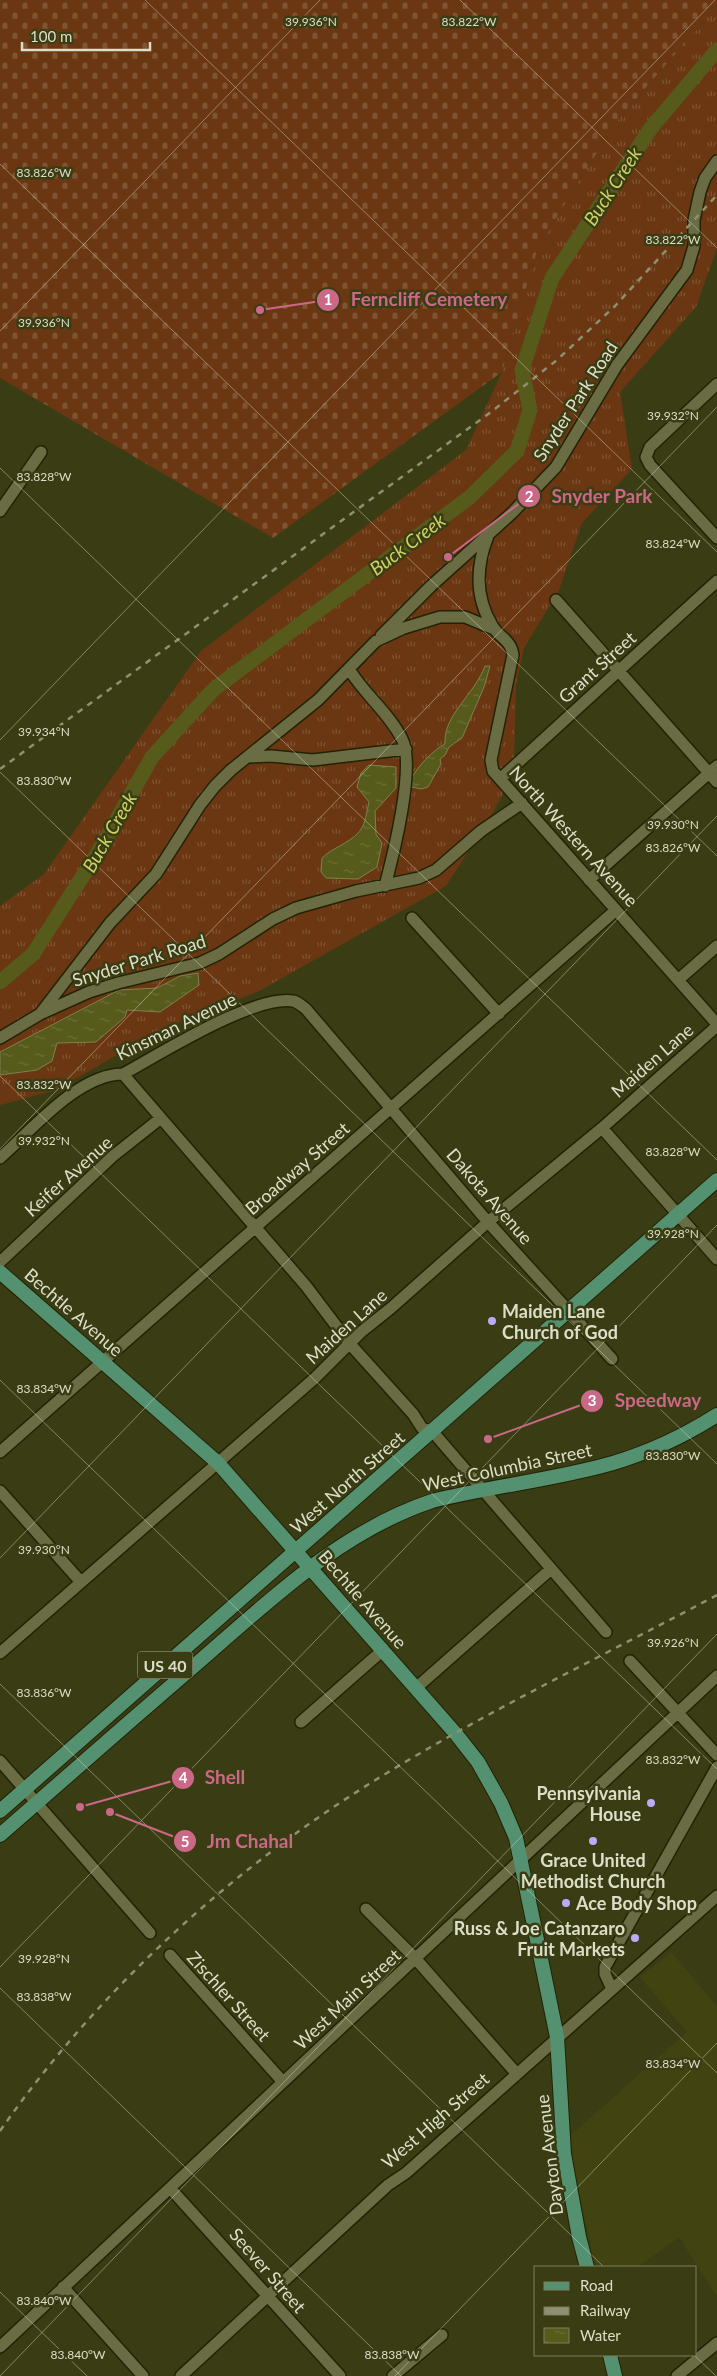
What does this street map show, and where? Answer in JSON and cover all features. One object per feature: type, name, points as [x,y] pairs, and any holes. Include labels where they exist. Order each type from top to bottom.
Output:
[{"type":"main road","name":"West North Street","points":[[0,1811],[433,1432],[717,1180]]},
{"type":"main road","name":"Bechtle Avenue","points":[[0,1272],[218,1463],[416,1688],[476,1760],[501,1803],[516,1838],[557,2037]]},
{"type":"main road","name":"West Columbia Street","points":[[310,1568],[347,1541],[406,1510],[483,1489],[612,1464],[680,1437],[717,1415]]},
{"type":"main road","name":"US 40","points":[[0,1835],[310,1568]]},
{"type":"main road","name":"Dayton Avenue","points":[[557,2037],[564,2154],[578,2237],[586,2266]]},
{"type":"main road","points":[[610,2356],[615,2376]]},
{"type":"street","name":"Snyder Park Road","points":[[40,1014],[110,923],[156,874],[205,799],[230,770],[294,720],[349,669],[376,641],[540,486],[556,467],[617,365],[677,286],[692,258],[694,220],[700,192],[705,178],[717,161]]},
{"type":"street","points":[[717,384],[658,439],[648,451],[646,457],[650,465],[717,538]]},
{"type":"street","points":[[0,511],[41,452]]},
{"type":"street","name":"North Western Avenue","points":[[489,534],[480,562],[478,586],[494,629],[509,642],[513,655],[492,760],[493,772],[717,1025]]},
{"type":"street","name":"Grant Street","points":[[500,779],[717,581]]},
{"type":"street","points":[[556,600],[619,671],[713,769],[717,782]]},
{"type":"street","name":"Snyder Park Road","points":[[376,641],[404,628],[440,617],[465,617],[494,629]]},
{"type":"street","points":[[349,669],[398,732],[406,749],[403,798],[398,832],[385,886]]},
{"type":"street","points":[[247,757],[271,756],[313,760],[406,749]]},
{"type":"street","points":[[589,880],[713,769]]},
{"type":"street","name":"Snyder Park Road","points":[[0,1038],[63,1002],[118,983],[200,963],[219,954],[273,919],[296,908],[356,891],[419,878],[436,870],[481,830],[522,803]]},
{"type":"street","name":"Broadway Street","points":[[0,1452],[104,1363],[616,910]]},
{"type":"street","points":[[412,918],[499,1014]]},
{"type":"street","points":[[678,980],[717,946]]},
{"type":"street","name":"Kinsman Avenue","points":[[0,1158],[86,1083],[108,1075],[123,1074],[226,1017],[285,1000],[296,1001],[306,1008],[343,1054]]},
{"type":"street","name":"Maiden Lane","points":[[0,1653],[315,1378],[361,1332],[488,1222],[602,1128],[717,1025]]},
{"type":"street","name":"Dakota Avenue","points":[[343,1054],[488,1222],[612,1359]]},
{"type":"street","points":[[123,1074],[306,1286],[350,1344],[413,1414],[422,1428],[433,1432],[606,1632]]},
{"type":"street","name":"Keifer Avenue","points":[[0,1262],[114,1156],[161,1118]]},
{"type":"street","points":[[602,1128],[717,1260]]},
{"type":"street","points":[[0,1492],[80,1582]]},
{"type":"street","points":[[416,1688],[551,1569]]},
{"type":"street","points":[[301,1722],[382,1650]]},
{"type":"street","points":[[630,1661],[677,1714],[717,1755]]},
{"type":"street","name":"West Main Street","points":[[0,2347],[717,1676]]},
{"type":"street","points":[[0,1761],[150,1933]]},
{"type":"street","points":[[612,1989],[605,1974],[605,1967],[717,1767]]},
{"type":"street","name":"West High Street","points":[[181,2376],[388,2185],[406,2173],[516,2073],[717,1896]]},
{"type":"street","points":[[366,1909],[415,1958],[516,2073]]},
{"type":"street","name":"Zischler Street","points":[[170,1956],[283,2082]]},
{"type":"street","name":"Seever Street","points":[[170,2188],[340,2376]]},
{"type":"street","points":[[63,2287],[143,2376]]},
{"type":"street","points":[[393,2376],[442,2335]]},
{"type":"street","points":[[677,2376],[717,2343]]},
{"type":"shaded area","points":[[671,1952],[717,2006],[717,2297],[679,2237],[639,2266],[595,2266],[574,2170],[571,2135],[687,2032],[640,1977]]},
{"type":"green space","points":[[0,0],[717,0],[717,6],[616,122],[538,247],[502,372],[273,538],[0,378]]},
{"type":"green space","points":[[717,6],[717,248],[696,307],[620,392],[632,469],[582,523],[559,590],[524,648],[516,684],[514,762],[505,790],[491,816],[446,886],[259,991],[164,1028],[56,1090],[0,1105],[0,906],[44,874],[201,651],[466,450],[502,372],[538,247],[616,122]]},
{"type":"water","points":[[485,666],[490,666],[484,687],[462,738],[449,747],[445,755],[440,759],[441,764],[428,787],[421,789],[412,787],[411,779],[417,769],[430,755],[445,744],[446,733],[454,714],[474,686]]},
{"type":"water","points":[[369,765],[396,767],[396,788],[375,811],[376,834],[382,843],[377,867],[358,879],[326,878],[321,872],[322,858],[350,840],[363,826],[369,802],[357,787],[361,773]]},
{"type":"water","points":[[198,973],[199,985],[160,1012],[127,1010],[125,1017],[96,1042],[57,1043],[52,1061],[37,1070],[0,1075],[0,1052],[119,990],[157,988],[180,976]]},
{"type":"waterway","name":"Buck Creek","points":[[0,982],[33,954],[100,849],[152,757],[214,689],[470,497],[517,451],[530,410],[522,370],[552,278],[651,128],[717,50]]},
{"type":"railway","points":[[0,769],[491,412],[557,360],[615,306],[717,195]]},
{"type":"railway","points":[[0,2131],[78,2031],[122,1984],[167,1939],[265,1857],[316,1819],[411,1758],[717,1595]]},
{"type":"place","name":"Ferncliff Cemetery","points":[[260,310]]},
{"type":"place","name":"Snyder Park","points":[[448,557]]},
{"type":"place","name":"Maiden Lane Church of God","points":[[492,1321]]},
{"type":"place","name":"Speedway","points":[[488,1439]]},
{"type":"place","name":"Pennsylvania House","points":[[651,1803]]},
{"type":"place","name":"Shell","points":[[80,1807]]},
{"type":"place","name":"Jm Chahal","points":[[110,1812]]},
{"type":"place","name":"Grace United Methodist Church","points":[[593,1841]]},
{"type":"place","name":"Ace Body Shop","points":[[566,1903]]},
{"type":"place","name":"Russ & Joe Catanzaro Fruit Markets","points":[[635,1938]]}]
